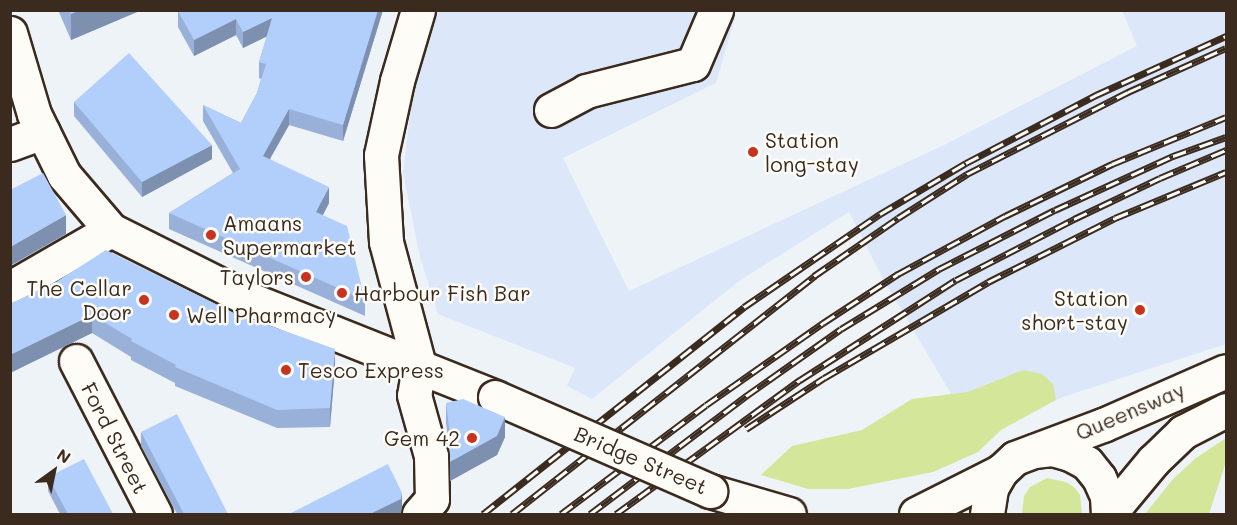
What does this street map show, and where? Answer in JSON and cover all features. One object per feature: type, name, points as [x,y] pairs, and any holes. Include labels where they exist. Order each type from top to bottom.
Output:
[{"type":"main road","points":[[418,10],[397,81],[381,155],[386,242],[419,365],[414,395],[431,456],[432,499],[419,514]]},
{"type":"main road","points":[[551,110],[586,91],[693,64],[716,10]]},
{"type":"main road","points":[[10,33],[34,114],[64,175],[111,230],[10,288]]},
{"type":"main road","points":[[10,144],[43,132]]},
{"type":"main road","name":"Bridge Street","points":[[111,230],[249,299],[419,365],[710,491],[789,514]]},
{"type":"main road","name":"Ford Street","points":[[76,361],[155,514]]},
{"type":"main road","name":"Queensway","points":[[1001,471],[1015,458],[1103,425],[1227,371]]},
{"type":"main road","name":"Queensway","points":[[1109,514],[1153,461],[1183,432],[1225,412]]},
{"type":"main road","name":"Queensway","points":[[1032,451],[1052,449],[1070,454],[1087,464],[1099,478],[1107,496],[1109,514]]},
{"type":"main road","points":[[916,514],[1001,471]]},
{"type":"main road","points":[[987,514],[991,488],[1001,471]]},
{"type":"shaded area","points":[[708,10],[735,18],[716,83],[563,158],[629,291],[944,145],[1137,46],[1122,11],[1226,11],[1226,344],[1066,396],[981,430],[967,421],[882,277],[849,212],[739,281],[592,399],[567,386],[575,368],[438,314],[420,257],[403,173],[414,82],[439,11]]},
{"type":"green space","points":[[1023,370],[1042,374],[1053,384],[1056,400],[1001,430],[978,452],[933,472],[848,489],[808,489],[761,475],[792,446],[862,430],[912,399],[968,392]]},
{"type":"green space","points":[[1226,438],[1226,462],[1209,514],[1145,514],[1173,479],[1196,458]]},
{"type":"green space","points":[[1047,478],[1066,482],[1074,487],[1080,495],[1082,514],[1022,514],[1024,496],[1030,487]]},
{"type":"building","points":[[179,10],[378,10],[343,125],[289,109],[263,156],[329,187],[316,212],[347,226],[365,300],[169,213],[240,169],[203,105],[241,123],[257,93],[266,64],[259,62],[272,18],[243,32],[236,19],[194,40]]},
{"type":"building","points":[[129,53],[212,145],[142,182],[74,102]]},
{"type":"building","points":[[43,173],[66,215],[10,247],[10,190]]},
{"type":"building","points":[[106,250],[232,312],[335,349],[330,408],[277,410],[175,367],[176,365],[131,341],[132,339],[92,315],[10,355],[10,304],[56,282]]},
{"type":"building","points":[[463,399],[505,417],[497,436],[450,462],[446,403]]},
{"type":"building","points":[[177,414],[228,514],[184,514],[141,432]]},
{"type":"building","points":[[84,459],[113,514],[68,514],[48,477]]},
{"type":"building","points":[[388,464],[402,493],[401,499],[370,514],[289,514]]},
{"type":"railway","points":[[483,514],[744,307],[880,214],[966,163],[1096,95],[1226,36]]},
{"type":"railway","points":[[512,514],[814,276],[898,218],[967,174],[1128,92],[1226,48]]},
{"type":"railway","points":[[561,514],[706,405],[898,274],[1005,216],[1112,164],[1226,117]]},
{"type":"railway","points":[[590,514],[746,396],[841,329],[939,269],[1055,210],[1173,156],[1226,137]]},
{"type":"railway","points":[[616,514],[800,380],[956,280],[1074,219],[1226,150]]},
{"type":"railway","points":[[746,429],[824,378],[988,282],[1115,218],[1226,172]]},
{"type":"place","name":"Station long-stay","points":[[753,152]]},
{"type":"place","name":"Amaans Supermarket","points":[[211,235]]},
{"type":"place","name":"Taylors","points":[[306,277]]},
{"type":"place","name":"Harbour Fish Bar","points":[[342,293]]},
{"type":"place","name":"The Cellar Door","points":[[144,300]]},
{"type":"place","name":"Station short-stay","points":[[1140,310]]},
{"type":"place","name":"Well Pharmacy","points":[[174,315]]},
{"type":"place","name":"Tesco Express","points":[[286,370]]},
{"type":"place","name":"Gem 42","points":[[472,438]]}]
